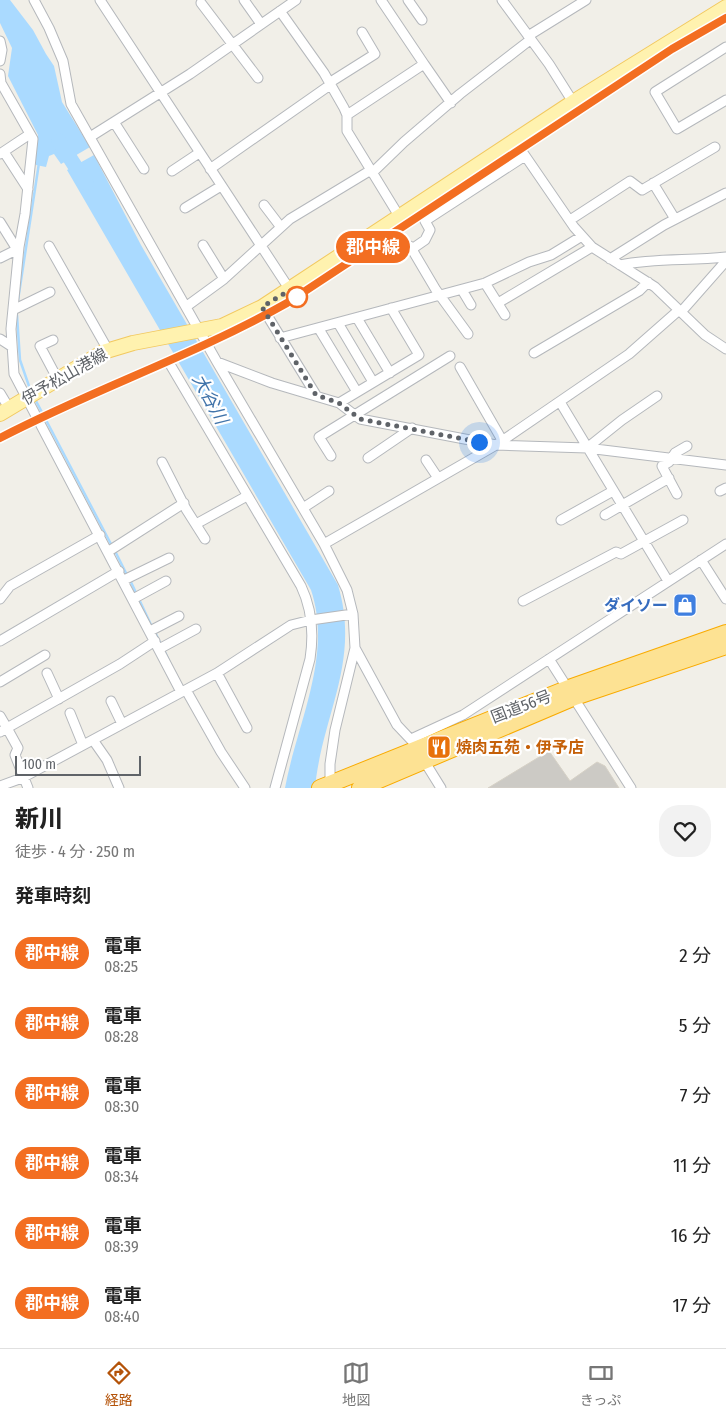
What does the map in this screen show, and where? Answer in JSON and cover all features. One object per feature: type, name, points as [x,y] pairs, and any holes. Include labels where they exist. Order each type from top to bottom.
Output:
[{"type":"highway","name":"国道56号","points":[[325,786],[726,633]]},
{"type":"highway","name":"国道56号","points":[[572,693],[726,646]]},
{"type":"highway","name":"国道56号","points":[[360,788],[418,750]]},
{"type":"main road","name":"伊予松山港線","points":[[4,411],[57,378],[108,350],[157,338],[199,331],[236,321],[262,307],[573,102],[726,7]]},
{"type":"street","points":[[34,0],[63,61],[71,104],[187,306],[199,331],[324,544],[347,590],[355,648],[335,730],[325,786]]},
{"type":"street","points":[[100,0],[290,290]]},
{"type":"street","points":[[244,0],[261,24]]},
{"type":"street","points":[[90,137],[160,93],[296,0]]},
{"type":"street","points":[[381,0],[450,103]]},
{"type":"street","points":[[408,0],[422,20]]},
{"type":"street","points":[[502,0],[573,102]]},
{"type":"street","points":[[187,306],[224,279],[261,247],[280,226],[296,214],[372,172],[404,142],[529,38],[586,0]]},
{"type":"street","points":[[202,3],[258,78]]},
{"type":"street","points":[[280,11],[330,84],[347,115],[347,131],[399,216]]},
{"type":"street","points":[[210,169],[330,84],[376,54],[362,32]]},
{"type":"street","points":[[0,41],[1,56]]},
{"type":"street","points":[[726,47],[655,92],[678,129],[726,100]]},
{"type":"street","points":[[347,115],[424,64]]},
{"type":"street","points":[[0,74],[1,83],[33,139],[28,189],[17,250],[11,346],[14,374],[157,645],[221,752],[245,788]]},
{"type":"street","points":[[114,122],[144,169]]},
{"type":"street","points":[[28,189],[2,153],[30,134]]},
{"type":"street","points":[[515,140],[570,220],[592,247],[648,282],[705,335],[726,349]]},
{"type":"street","points":[[570,220],[630,181],[642,190],[715,147]]},
{"type":"street","points":[[172,171],[199,153]]},
{"type":"street","points":[[468,334],[411,247],[426,240],[430,230],[425,221],[525,156]]},
{"type":"street","points":[[652,183],[675,219]]},
{"type":"street","points":[[185,208],[221,186]]},
{"type":"street","points":[[610,259],[675,219],[726,193]]},
{"type":"street","points":[[264,204],[280,226]]},
{"type":"street","points":[[0,222],[17,250]]},
{"type":"street","points":[[280,338],[485,283],[529,262],[551,255],[582,236]]},
{"type":"street","points":[[203,245],[224,279]]},
{"type":"street","points":[[49,246],[108,350]]},
{"type":"street","points":[[498,303],[592,247]]},
{"type":"street","points":[[0,258],[17,250]]},
{"type":"street","points":[[620,265],[651,260],[694,260],[726,257]]},
{"type":"street","points":[[324,544],[499,443],[629,354],[680,311],[726,262]]},
{"type":"street","points":[[534,352],[639,291],[648,282]]},
{"type":"street","points":[[485,283],[505,315]]},
{"type":"street","points":[[462,290],[471,306]]},
{"type":"street","points":[[13,310],[50,292]]},
{"type":"street","points":[[262,307],[316,395]]},
{"type":"street","points":[[339,403],[420,355],[391,308]]},
{"type":"street","points":[[356,318],[390,373]]},
{"type":"street","points":[[338,323],[373,382]]},
{"type":"street","points":[[319,329],[357,392]]},
{"type":"street","points":[[0,339],[11,346]]},
{"type":"street","points":[[53,340],[40,346],[57,378]]},
{"type":"street","points":[[331,456],[319,437],[450,356]]},
{"type":"street","points":[[217,362],[272,384],[339,403],[360,419],[499,443],[588,448],[726,465]]},
{"type":"street","points":[[171,366],[301,586],[313,619],[310,658],[274,788]]},
{"type":"street","points":[[460,366],[499,443]]},
{"type":"street","points":[[0,393],[4,411]]},
{"type":"street","points":[[588,448],[622,420],[657,396]]},
{"type":"street","points":[[560,402],[668,581]]},
{"type":"street","points":[[368,458],[412,428]]},
{"type":"street","points":[[677,494],[662,466],[675,453],[687,446]]},
{"type":"street","points":[[426,460],[438,478]]},
{"type":"street","points":[[162,462],[205,539]]},
{"type":"street","points":[[605,514],[669,478]]},
{"type":"street","points":[[303,508],[330,491]]},
{"type":"street","points":[[561,520],[613,491]]},
{"type":"street","points":[[196,524],[247,496]]},
{"type":"street","points":[[108,551],[184,503]]},
{"type":"street","points":[[523,601],[616,552],[621,554],[683,520]]},
{"type":"street","points":[[0,599],[10,586],[100,535]]},
{"type":"street","points":[[418,750],[463,715],[726,544]]},
{"type":"street","points":[[124,580],[169,558]]},
{"type":"street","points":[[701,560],[726,599]]},
{"type":"street","points":[[0,641],[119,571]]},
{"type":"street","points":[[134,599],[166,581]]},
{"type":"street","points":[[0,786],[22,778],[217,673],[291,625],[313,619],[351,614]]},
{"type":"street","points":[[150,631],[179,616]]},
{"type":"street","points":[[3,730],[157,645],[192,632],[193,643]]},
{"type":"street","points":[[355,648],[393,719],[418,750],[441,788]]},
{"type":"street","points":[[1,678],[40,655]]},
{"type":"street","points":[[549,659],[631,788]]},
{"type":"street","points":[[47,673],[59,699]]},
{"type":"street","points":[[217,673],[247,728]]},
{"type":"street","points":[[111,701],[122,724]]},
{"type":"street","points":[[70,713],[83,745]]},
{"type":"street","points":[[0,716],[3,730],[18,748],[15,755],[22,778],[28,788]]},
{"type":"street","points":[[93,740],[107,760],[119,788]]},
{"type":"water","points":[[0,0],[10,0],[33,30],[54,66],[62,102],[90,147],[61,164],[54,154],[49,156],[46,167],[36,165],[34,161],[38,135],[8,76],[12,48],[0,23]]},
{"type":"water","points":[[94,155],[141,245],[338,585],[344,613],[345,639],[343,664],[319,761],[315,788],[285,788],[316,665],[317,615],[311,590],[67,170]]},
{"type":"building","points":[[301,289],[302,291],[289,299],[288,297]]},
{"type":"building","points":[[549,751],[570,781],[597,762],[605,766],[619,788],[488,788]]},
{"type":"waterway","name":"大谷川","points":[[59,141],[86,183]]},
{"type":"waterway","points":[[18,300],[39,163]]},
{"type":"waterway","points":[[17,315],[20,360],[30,389]]},
{"type":"waterway","points":[[35,399],[112,546]]},
{"type":"waterway","points":[[115,551],[127,575]]},
{"type":"waterway","points":[[130,580],[152,627]]},
{"type":"waterway","points":[[155,632],[161,645]]},
{"type":"waterway","points":[[164,650],[170,663]]},
{"type":"railway","points":[[0,438],[71,404],[180,356],[287,303],[672,49],[726,18]]},
{"type":"train","name":"郡中線","points":[[0,438],[39,418],[236,332],[287,303],[672,49],[726,18]]},
{"type":"place","name":"ダイソー","points":[[685,605]]},
{"type":"place","name":"焼肉五苑・伊予店","points":[[439,747]]},
{"type":"route","points":[[297,297],[290,290],[262,307],[316,395],[339,403],[360,419],[479,442]]}]
